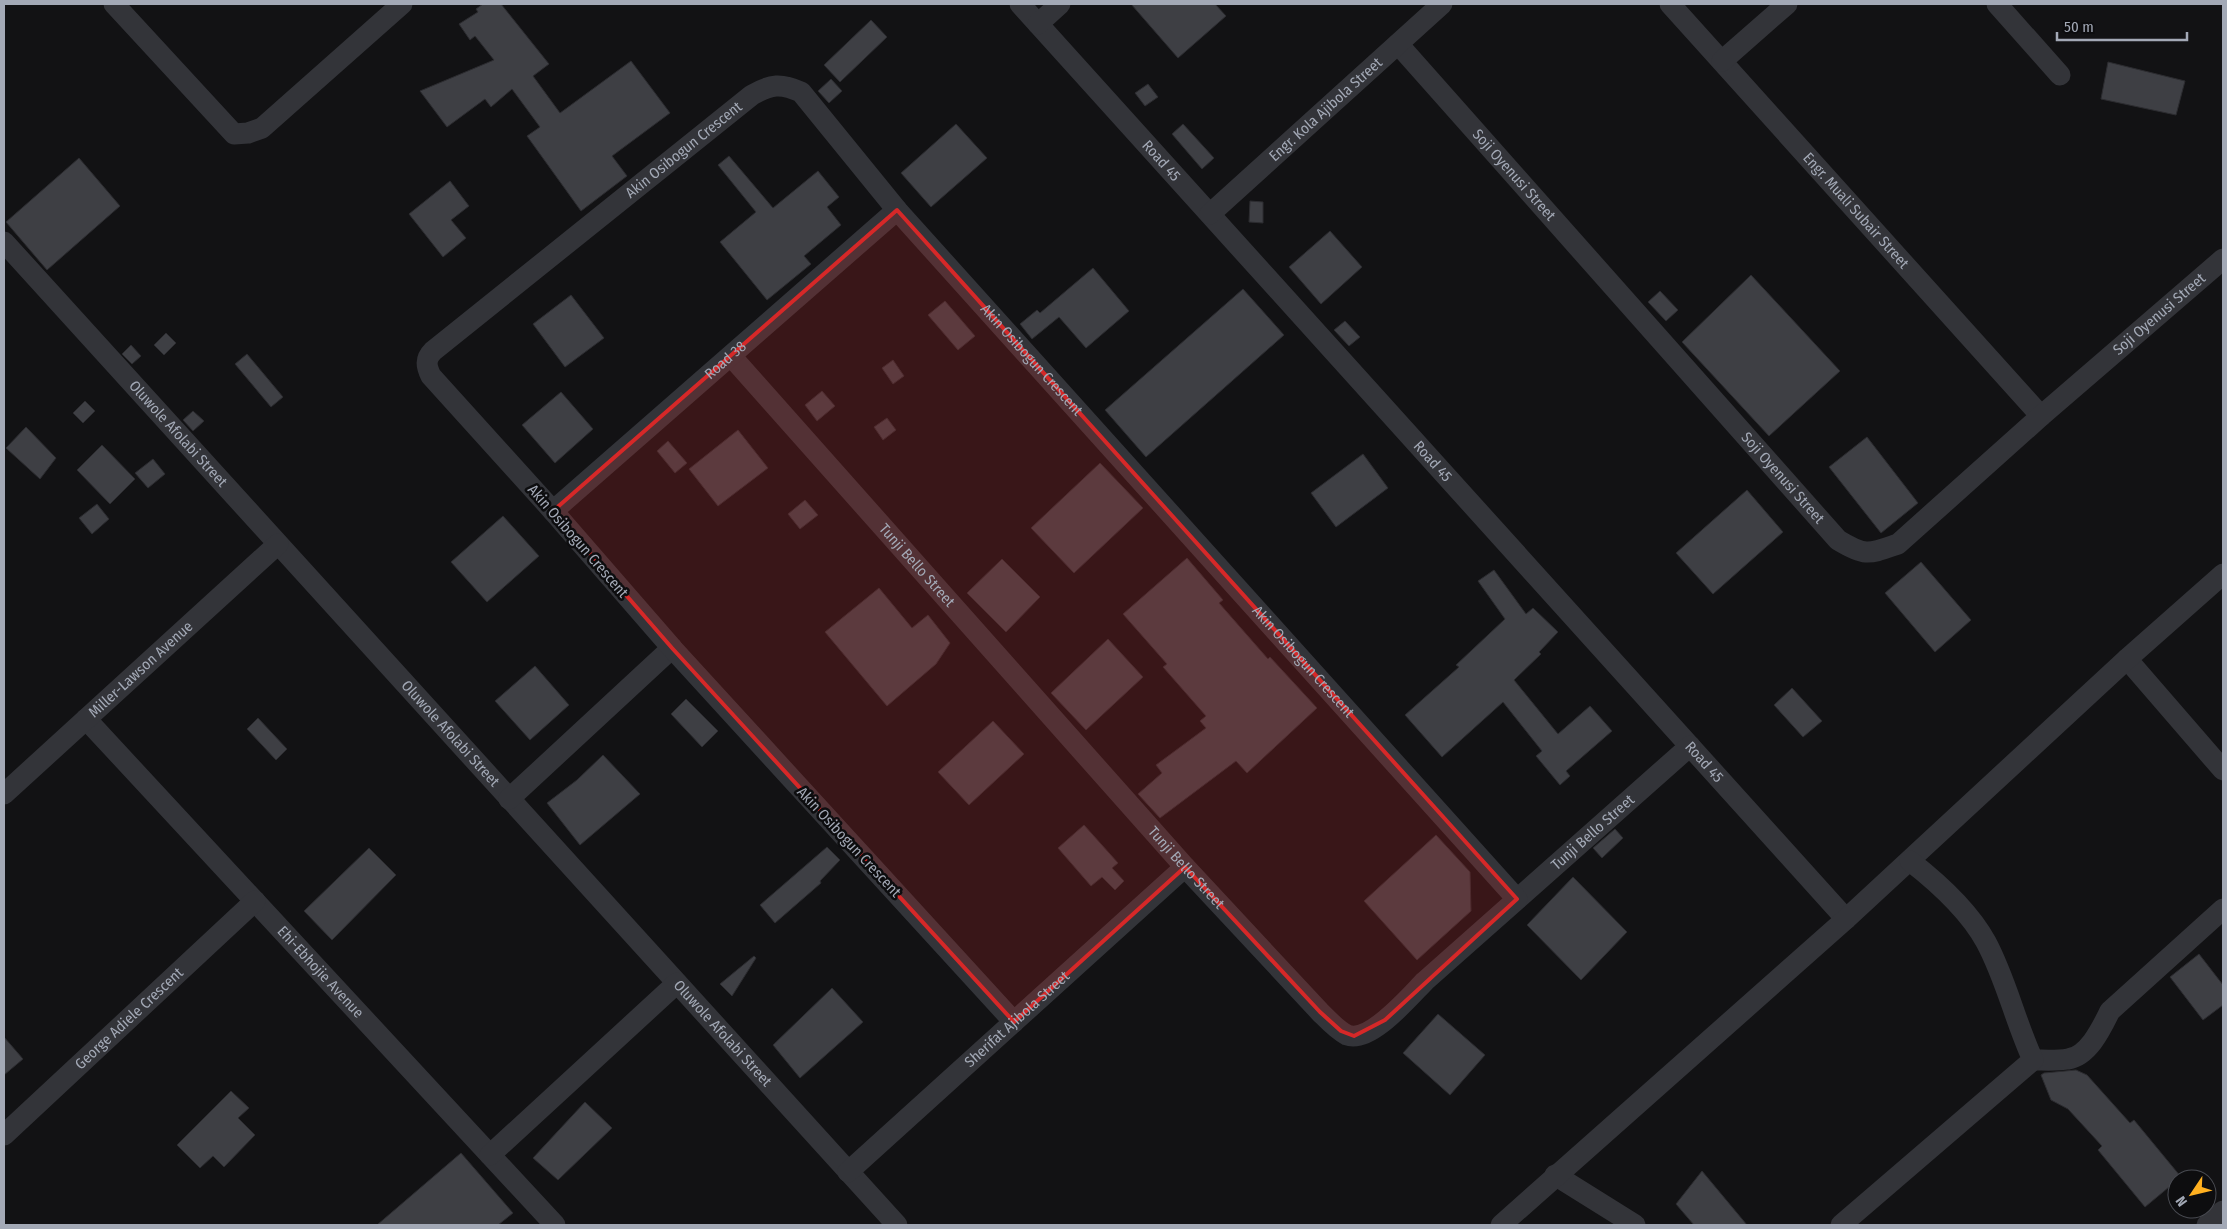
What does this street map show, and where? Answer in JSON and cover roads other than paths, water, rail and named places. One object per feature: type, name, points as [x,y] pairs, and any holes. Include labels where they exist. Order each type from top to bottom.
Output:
[{"type":"street","points":[[114,4],[234,134],[248,133],[262,128],[402,4]]},
{"type":"street","name":"Road 45","points":[[1020,4],[1846,919]]},
{"type":"street","points":[[1038,24],[1060,4]]},
{"type":"street","name":"Engr. Kola Ajibola Street","points":[[1210,214],[1442,4]]},
{"type":"street","name":"Engr. Muali Subair Street","points":[[1670,4],[2041,416]]},
{"type":"street","points":[[1722,61],[1786,4]]},
{"type":"street","points":[[1997,4],[2060,75]]},
{"type":"street","name":"Soji Oyenusi Street","points":[[1398,44],[1838,540],[1853,549],[1871,554],[1898,544],[2041,416],[2223,259]]},
{"type":"street","name":"Akin Osibogun Crescent","points":[[1014,1022],[672,648],[553,511],[431,376],[427,362],[433,350],[745,101],[767,86],[787,86],[800,92],[897,210],[1517,900]]},
{"type":"street","name":"Road 38","points":[[553,511],[897,210]]},
{"type":"street","name":"Oluwole Afolabi Street","points":[[4,242],[897,1225]]},
{"type":"street","name":"Tunji Bello Street","points":[[731,356],[1185,867],[1320,1012],[1341,1031],[1354,1036],[1368,1032],[1385,1020],[1425,981],[1690,746]]},
{"type":"street","name":"Miller-Lawson Avenue","points":[[4,794],[278,544]]},
{"type":"street","points":[[1501,1225],[1846,919],[2127,659],[2223,574]]},
{"type":"street","points":[[509,798],[672,648]]},
{"type":"street","points":[[2127,659],[2223,770]]},
{"type":"street","name":"Ehi-Ebhojie Avenue","points":[[86,719],[555,1225]]},
{"type":"street","points":[[1910,861],[1935,881],[1960,908],[1985,941],[2004,982],[2020,1032],[2033,1060]]},
{"type":"street","name":"Sherifat Ajibola Street","points":[[848,1172],[1185,867]]},
{"type":"street","name":"George Adiele Crescent","points":[[4,1135],[255,901]]},
{"type":"street","points":[[1841,1225],[2033,1060],[2070,1059],[2086,1048],[2102,1028],[2110,1011],[2223,909]]},
{"type":"street","points":[[490,1155],[677,983]]},
{"type":"street","points":[[1555,1176],[1635,1225]]},
{"type":"street","points":[[2207,1225],[2223,1211]]}]
